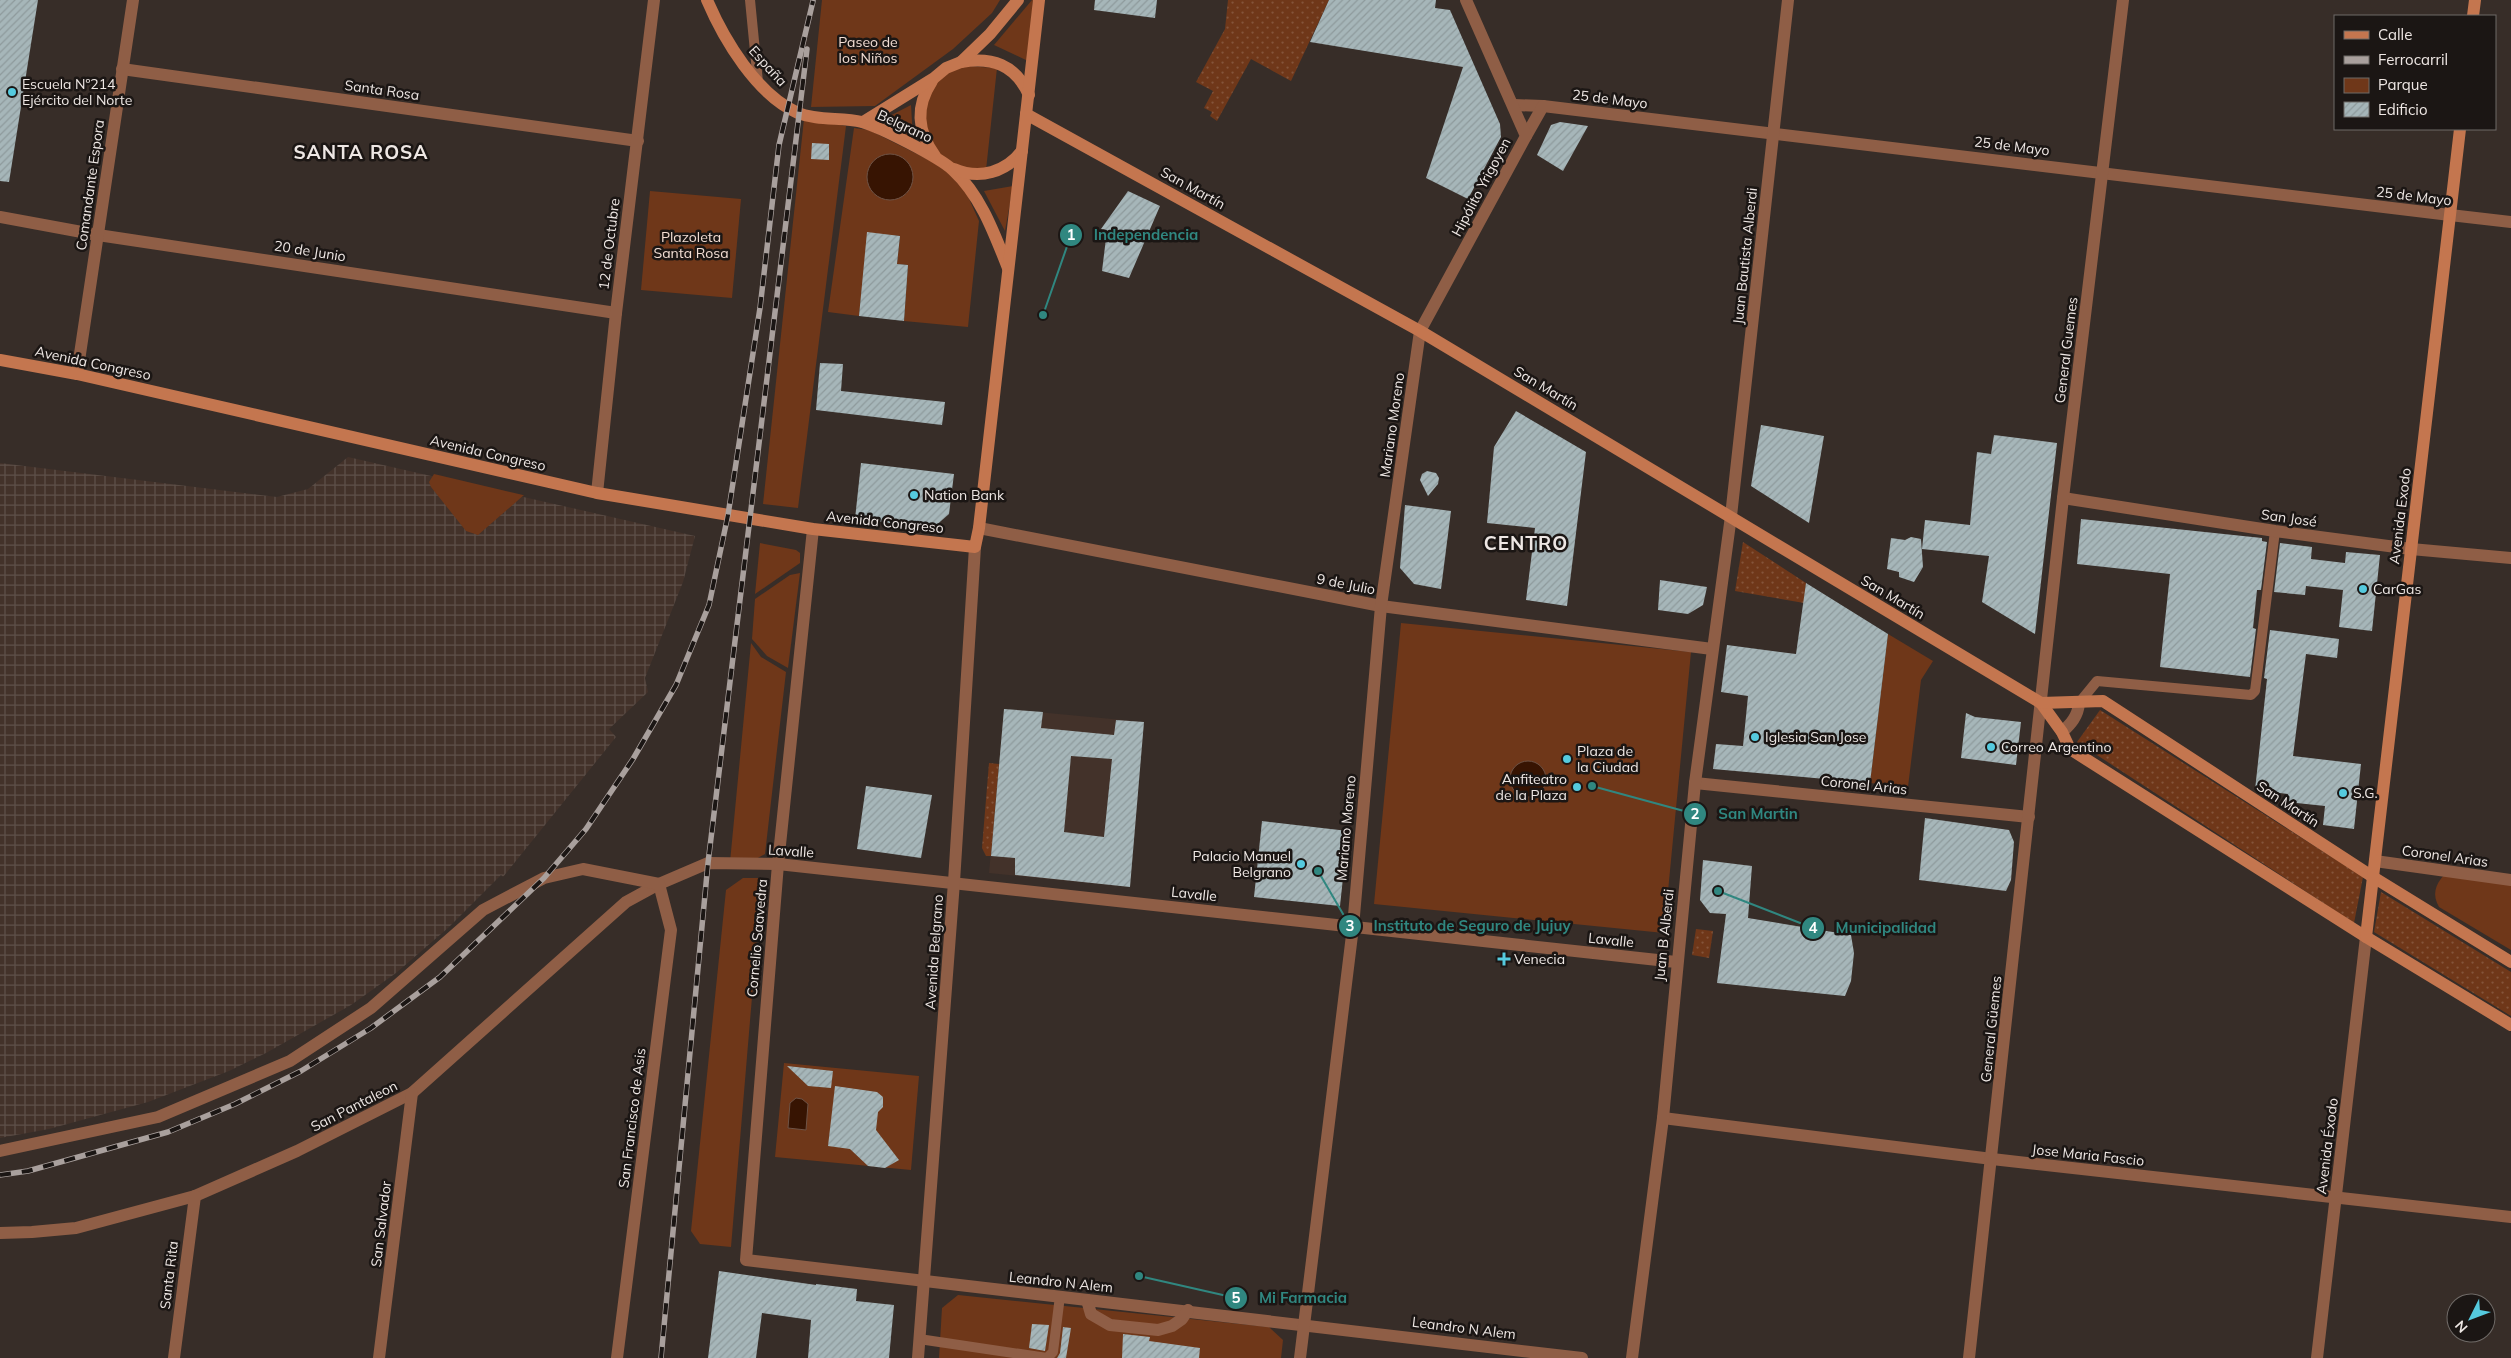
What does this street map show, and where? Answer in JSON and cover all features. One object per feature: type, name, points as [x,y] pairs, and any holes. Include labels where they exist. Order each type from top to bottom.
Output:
[{"type":"main road","name":"España","points":[[707,0],[716,22],[736,54],[758,82],[783,104],[800,114],[863,122]]},
{"type":"main road","name":"Belgrano","points":[[863,122],[934,78],[946,68],[961,62],[990,34],[1018,0]]},
{"type":"main road","name":"Belgrano","points":[[975,547],[979,528],[1040,0]]},
{"type":"main road","points":[[2473,15],[2475,0]]},
{"type":"main road","points":[[961,62],[985,59],[1006,68],[1018,77],[1028,95]]},
{"type":"main road","points":[[934,78],[925,92],[920,108],[920,126],[925,142],[935,156]]},
{"type":"main road","name":"San Martín","points":[[1026,114],[1420,331],[2041,703],[2062,732],[2070,749],[2366,937],[2511,1025]]},
{"type":"main road","name":"Belgrano","points":[[863,122],[935,156],[952,168],[971,190],[989,221],[1009,270]]},
{"type":"main road","name":"Avenida Exodo","points":[[2366,937],[2460,130]]},
{"type":"main road","points":[[952,168],[969,174],[997,171],[1015,160],[1022,151]]},
{"type":"main road","name":"Avenida Congreso","points":[[0,360],[77,374],[597,493],[813,529],[975,547]]},
{"type":"main road","name":"San Martín","points":[[2041,703],[2079,704],[2103,701],[2373,877],[2511,962]]},
{"type":"street","name":"Comandante Espora","points":[[77,374],[133,0]]},
{"type":"street","name":"12 de Octubre","points":[[597,493],[616,313],[654,0]]},
{"type":"street","name":"Hipólito Yrigoyen","points":[[1420,331],[1526,136],[1514,105],[1466,0]]},
{"type":"street","name":"Juan Bautista Alberdi","points":[[1731,516],[1788,0]]},
{"type":"street","name":"General Guemes","points":[[2041,703],[2063,498],[2123,0]]},
{"type":"street","name":"Santa Rosa","points":[[122,69],[638,141]]},
{"type":"street","name":"25 de Mayo","points":[[1514,105],[1543,106],[1774,133],[2511,222]]},
{"type":"street","points":[[1526,136],[1543,106]]},
{"type":"street","name":"20 de Junio","points":[[0,217],[98,234],[616,313]]},
{"type":"street","name":"Mariano Moreno","points":[[1300,1358],[1353,927],[1381,606],[1420,331]]},
{"type":"street","name":"San José","points":[[2063,498],[2275,531],[2511,558]]},
{"type":"street","name":"Juan B Alberdi","points":[[1632,1358],[1663,1118],[1676,962],[1695,783],[1731,516]]},
{"type":"street","name":"9 de Julio","points":[[979,528],[1381,606],[1712,649]]},
{"type":"street","name":"Cornelio Saavedra","points":[[746,1260],[778,864],[813,529]]},
{"type":"street","name":"Avenida Belgrano","points":[[918,1358],[954,882],[975,547]]},
{"type":"street","name":"General Güemes","points":[[1969,1358],[2041,703]]},
{"type":"street","points":[[2062,732],[2070,725],[2078,712],[2079,704]]},
{"type":"street","name":"Coronel Arias","points":[[1695,783],[2029,817]]},
{"type":"street","name":"Coronel Arias","points":[[2375,861],[2511,880]]},
{"type":"street","name":"Lavalle","points":[[708,863],[778,864],[1676,962]]},
{"type":"street","name":"San Pantaleon","points":[[0,1233],[76,1228],[195,1196],[297,1152],[412,1093],[626,902],[660,884],[708,863]]},
{"type":"street","points":[[0,1151],[158,1116],[290,1061],[371,1008],[483,910],[544,878],[583,869],[660,884]]},
{"type":"street","name":"San Francisco de Asis","points":[[617,1358],[671,930],[660,884]]},
{"type":"street","name":"Avenida Éxodo","points":[[2317,1358],[2366,937]]},
{"type":"street","name":"San Salvador","points":[[379,1358],[412,1093]]},
{"type":"street","name":"Jose Maria Fascio","points":[[1663,1118],[1992,1159],[2511,1217]]},
{"type":"street","name":"Santa Rita","points":[[174,1358],[195,1196]]},
{"type":"street","name":"Leandro N Alem","points":[[746,1260],[924,1282],[1304,1323],[1582,1358]]},
{"type":"street","points":[[1087,1300],[1092,1314],[1110,1325],[1158,1330],[1172,1326],[1182,1319],[1188,1310]]},
{"type":"lane","points":[[750,0],[758,82]]},
{"type":"lane","points":[[2079,704],[2097,681],[2251,695],[2255,691],[2275,531]]},
{"type":"lane","points":[[919,1339],[1047,1358],[1053,1352],[1060,1296]]},
{"type":"shaded area","points":[[890,154],[903,158],[909,164],[913,177],[909,190],[903,196],[890,200],[877,196],[871,190],[867,177],[871,164],[877,158]]},
{"type":"shaded area","points":[[348,457],[695,536],[683,582],[645,678],[648,692],[609,729],[616,737],[503,877],[501,875],[448,928],[396,973],[351,1005],[266,1053],[229,1071],[148,1102],[49,1129],[0,1138],[0,463],[277,497],[308,489]]},
{"type":"shaded area","points":[[1004,709],[1144,722],[1130,887],[989,873]]},
{"type":"shaded area","points":[[1528,761],[1541,766],[1546,779],[1541,792],[1528,797],[1515,792],[1510,779],[1515,766]]},
{"type":"shaded area","points":[[796,1098],[802,1099],[808,1104],[806,1130],[788,1128],[790,1103]]},
{"type":"green space","name":"Paseo de los Niños","points":[[822,0],[1000,0],[992,13],[953,49],[875,106],[811,107]]},
{"type":"green space","points":[[1033,0],[1028,61],[994,45]]},
{"type":"green space","points":[[1228,0],[1329,0],[1291,81],[1251,59],[1217,121],[1210,116],[1212,112],[1204,108],[1213,91],[1196,82],[1225,29]]},
{"type":"green space","points":[[963,66],[997,68],[986,170],[959,166],[942,157],[929,139],[926,128],[924,117],[928,95],[940,79]]},
{"type":"green space","points":[[911,105],[913,139],[880,121]]},
{"type":"green space","points":[[804,119],[846,126],[798,508],[763,504]]},
{"type":"green space","points":[[854,128],[869,130],[931,161],[947,172],[966,192],[979,221],[968,327],[904,321],[908,265],[897,264],[900,236],[868,233],[859,316],[828,312]]},
{"type":"green space","points":[[1013,186],[1005,231],[984,191]]},
{"type":"green space","name":"Plazoleta Santa Rosa","points":[[650,191],[741,199],[732,298],[641,290]]},
{"type":"green space","points":[[434,474],[524,495],[478,535],[466,531],[431,487],[429,482]]},
{"type":"green space","points":[[1743,542],[1806,583],[1804,603],[1735,591]]},
{"type":"green space","points":[[760,543],[796,550],[800,553],[800,563],[755,594]]},
{"type":"green space","points":[[800,573],[788,668],[767,656],[752,639],[755,599],[790,575]]},
{"type":"green space","points":[[1401,623],[1691,652],[1664,933],[1374,904]]},
{"type":"green space","points":[[1888,634],[1933,661],[1921,680],[1908,787],[1870,783]]},
{"type":"green space","points":[[751,643],[761,657],[786,672],[765,854],[740,868],[730,862]]},
{"type":"green space","points":[[2100,710],[2363,877],[2354,923],[2077,742]]},
{"type":"green space","points":[[989,763],[999,764],[991,856],[986,856],[982,848]]},
{"type":"green space","points":[[2444,875],[2511,885],[2511,950],[2439,907],[2435,894],[2438,883]]},
{"type":"green space","points":[[743,878],[762,878],[731,1247],[700,1244],[691,1231],[726,890]]},
{"type":"green space","points":[[2381,892],[2511,972],[2511,1016],[2374,932]]},
{"type":"green space","points":[[1696,929],[1713,931],[1709,958],[1692,955]]},
{"type":"green space","points":[[784,1063],[919,1076],[911,1170],[775,1157]]},
{"type":"green space","points":[[958,1295],[1269,1327],[1283,1340],[1281,1358],[939,1358],[942,1308]]},
{"type":"building","name":"Escuela Nº214 Ejército del Norte","points":[[0,0],[38,0],[9,182],[0,181]]},
{"type":"building","points":[[1095,0],[1157,0],[1155,18],[1094,10]]},
{"type":"building","points":[[1329,0],[1436,0],[1435,8],[1450,10],[1500,124],[1501,137],[1468,199],[1426,178],[1463,67],[1310,42]]},
{"type":"building","points":[[1560,122],[1588,126],[1563,171],[1537,155],[1551,125]]},
{"type":"building","points":[[812,143],[829,144],[829,160],[811,159]]},
{"type":"building","points":[[1128,191],[1160,206],[1129,278],[1102,271],[1107,230],[1101,229]]},
{"type":"building","points":[[867,232],[900,236],[897,264],[908,265],[904,321],[859,316]]},
{"type":"building","points":[[820,363],[843,364],[841,391],[945,402],[942,425],[816,410]]},
{"type":"building","points":[[1516,411],[1586,452],[1567,606],[1526,600],[1535,528],[1487,523],[1494,447]]},
{"type":"building","points":[[1761,425],[1824,436],[1809,523],[1751,486]]},
{"type":"building","points":[[1994,435],[2057,443],[2035,634],[1982,602],[1989,556],[1922,549],[1925,520],[1970,525],[1977,452],[1991,454]]},
{"type":"building","points":[[861,463],[954,474],[949,514],[933,528],[855,519]]},
{"type":"building","points":[[1427,471],[1436,473],[1439,478],[1438,484],[1428,496],[1420,480],[1422,474]]},
{"type":"building","points":[[1405,505],[1451,511],[1441,589],[1414,584],[1400,568]]},
{"type":"building","points":[[2081,519],[2262,538],[2262,541],[2267,542],[2261,590],[2257,590],[2253,628],[2256,629],[2250,677],[2160,667],[2170,574],[2077,564]]},
{"type":"building","points":[[1911,537],[1921,539],[1923,567],[1914,582],[1899,577],[1899,572],[1887,569],[1891,538],[1905,540]]},
{"type":"building","points":[[2280,543],[2312,547],[2311,559],[2345,563],[2346,552],[2380,555],[2372,631],[2339,627],[2343,590],[2306,586],[2305,595],[2274,592]]},
{"type":"building","points":[[1660,580],[1707,587],[1703,605],[1688,614],[1658,610]]},
{"type":"building","points":[[1806,583],[1888,634],[1870,783],[1713,769],[1716,744],[1743,746],[1748,696],[1721,692],[1727,645],[1796,654]]},
{"type":"building","points":[[2270,630],[2339,639],[2337,658],[2306,654],[2293,756],[2361,764],[2354,829],[2323,825],[2325,806],[2287,802],[2288,794],[2255,790],[2267,679],[2264,678]]},
{"type":"building","points":[[1004,709],[1043,712],[1041,728],[1114,735],[1116,720],[1144,722],[1130,887],[1015,875],[1015,858],[991,856]],"holes":[[[1071,756],[1112,759],[1104,837],[1064,832]]]},
{"type":"building","name":"Correo Argentino","points":[[1966,713],[1975,717],[2021,722],[2016,765],[1961,758]]},
{"type":"building","points":[[866,786],[932,795],[921,858],[857,849]]},
{"type":"building","points":[[1925,818],[2009,830],[2014,842],[2011,880],[2006,891],[1919,880]]},
{"type":"building","name":"Palacio Manuel Belgrano","points":[[1262,821],[1348,831],[1340,906],[1254,897]]},
{"type":"building","points":[[1703,860],[1752,866],[1748,918],[1851,935],[1854,953],[1851,981],[1845,996],[1717,983],[1726,914],[1710,913],[1700,900]]},
{"type":"building","points":[[787,1066],[833,1071],[831,1088],[808,1086]]},
{"type":"building","points":[[835,1086],[877,1092],[883,1097],[883,1107],[878,1112],[876,1130],[899,1160],[885,1168],[868,1166],[850,1149],[828,1146]]},
{"type":"building","points":[[719,1271],[857,1289],[856,1301],[894,1305],[889,1358],[808,1358],[811,1320],[762,1313],[756,1358],[708,1358]]},
{"type":"building","points":[[1032,1324],[1049,1325],[1045,1351],[1029,1348]]},
{"type":"building","points":[[1063,1327],[1071,1328],[1066,1358],[1057,1358],[1060,1353]]},
{"type":"building","points":[[1123,1334],[1150,1337],[1149,1341],[1200,1348],[1199,1358],[1122,1358]]},
{"type":"railway","points":[[0,1175],[28,1171],[168,1132],[235,1104],[301,1071],[371,1028],[440,977],[544,878],[586,829],[633,759],[676,685],[709,605],[728,515],[760,308],[779,145],[813,1]]},
{"type":"railway","points":[[661,1358],[708,863],[807,49]]},
{"type":"place","name":"Escuela Nº214 Ejército del Norte","points":[[12,92]]},
{"type":"place","name":"Independencia","points":[[1043,315]]},
{"type":"place","name":"Nation Bank","points":[[914,495]]},
{"type":"place","name":"CarGas","points":[[2363,589]]},
{"type":"place","name":"Iglesia San Jose","points":[[1755,737]]},
{"type":"place","name":"Correo Argentino","points":[[1991,747]]},
{"type":"place","name":"Plaza de la Ciudad","points":[[1567,759]]},
{"type":"place","name":"San Martin","points":[[1592,786]]},
{"type":"place","name":"Anfiteatro de la Plaza","points":[[1577,787]]},
{"type":"place","name":"S.G.","points":[[2343,793]]},
{"type":"place","name":"Palacio Manuel Belgrano","points":[[1301,864]]},
{"type":"place","name":"Instituto de Seguro de Jujuy","points":[[1318,871]]},
{"type":"place","name":"Municipalidad","points":[[1718,891]]},
{"type":"place","name":"Venecia","points":[[1504,959]]},
{"type":"place","name":"Mi Farmacia","points":[[1139,1276]]},
{"type":"district","name":"SANTA ROSA","points":[[361,152]]},
{"type":"district","name":"CENTRO","points":[[1526,543]]}]
